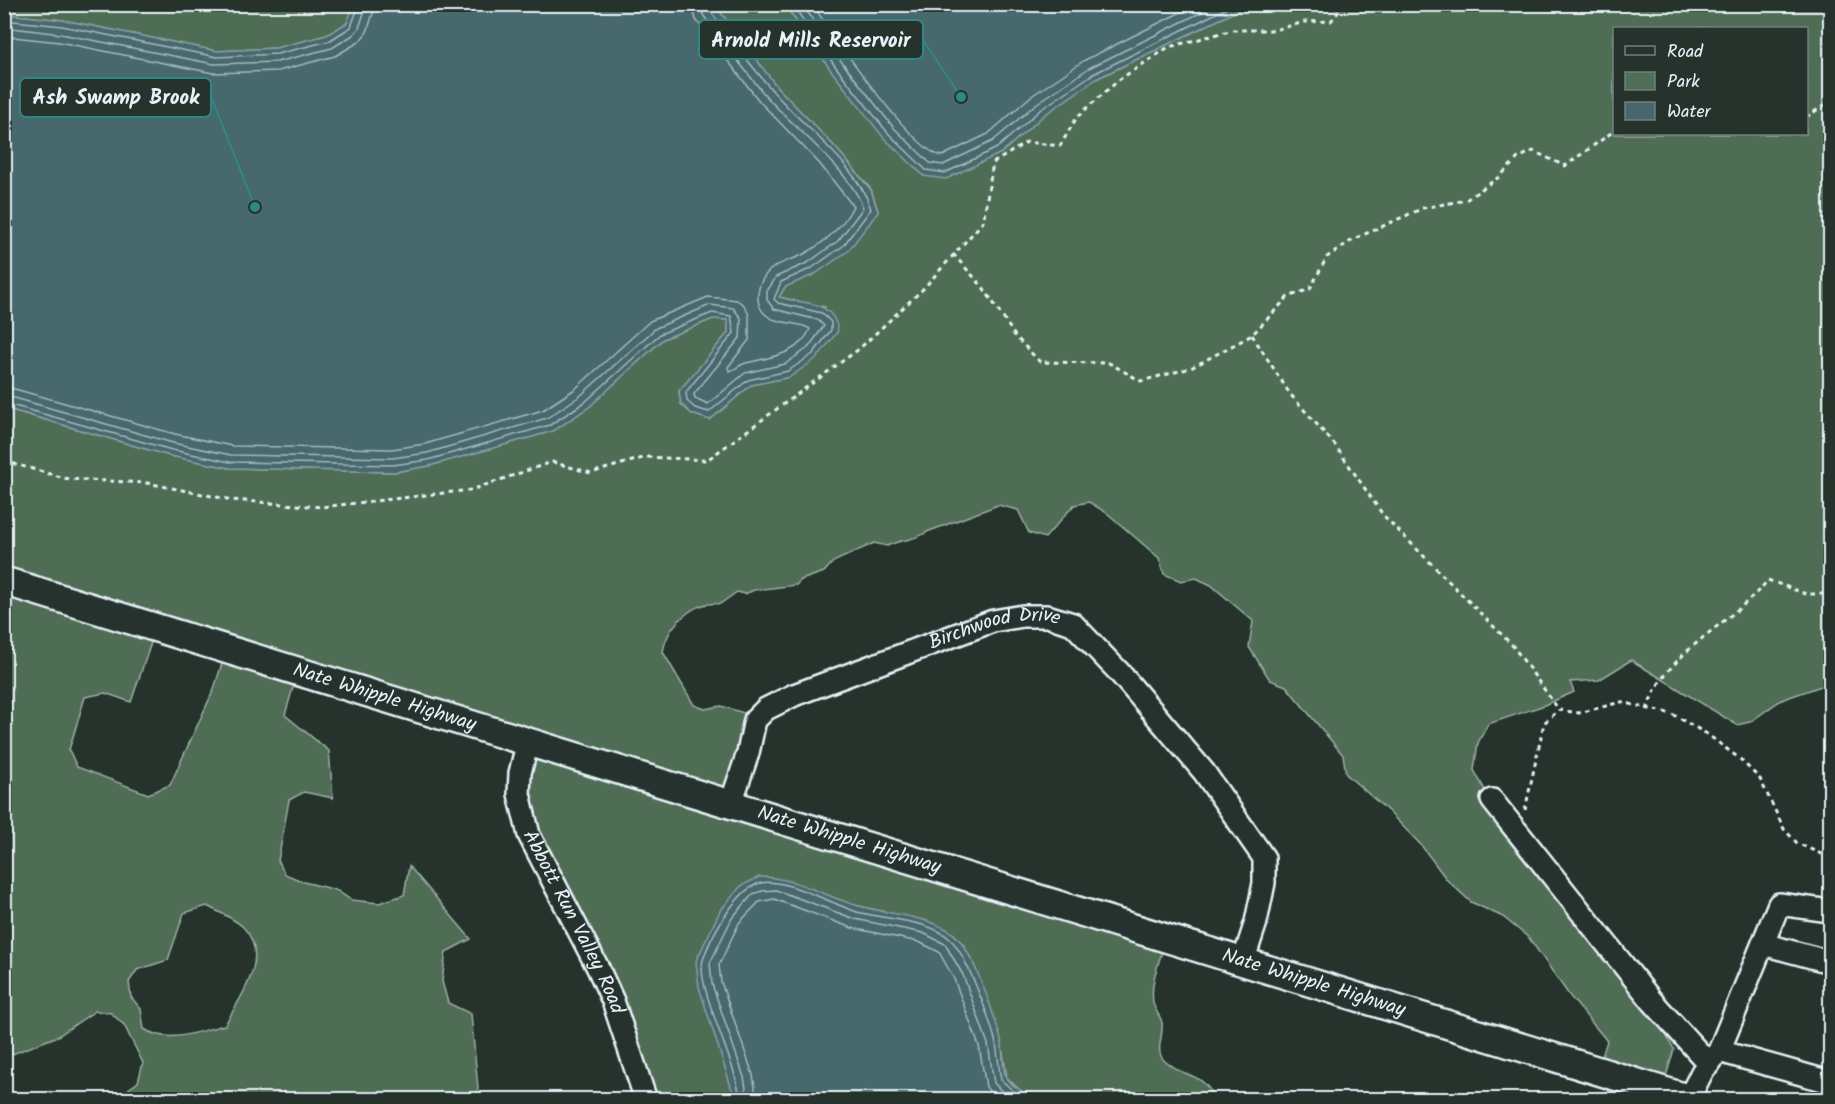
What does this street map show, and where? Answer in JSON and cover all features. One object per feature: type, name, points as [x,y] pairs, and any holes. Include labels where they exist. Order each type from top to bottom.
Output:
[{"type":"main road","name":"Nate Whipple Highway","points":[[4,581],[1243,962],[1637,1090],[1691,1099]]},
{"type":"street","name":"Birchwood Drive","points":[[731,803],[748,753],[755,720],[766,709],[794,695],[993,621],[1023,616],[1047,616],[1073,624],[1119,672],[1204,772],[1264,858],[1262,892],[1243,962]]},
{"type":"street","name":"Abbott Run Valley Road","points":[[528,741],[520,773],[519,794],[529,835],[602,976],[646,1100]]},
{"type":"street","points":[[1492,801],[1652,1001],[1714,1058],[1830,1082]]},
{"type":"street","points":[[1691,1099],[1714,1058],[1779,904],[1830,911]]},
{"type":"street","points":[[1763,944],[1830,962]]},
{"type":"path","points":[[4,461],[68,479],[147,483],[232,500],[322,507],[471,490],[552,462],[591,473],[646,457],[706,460],[859,349],[923,289],[983,222],[993,164],[1027,142],[1060,146],[1077,117],[1120,79],[1169,46],[1233,30],[1274,30],[1305,22],[1331,21],[1345,4]]},
{"type":"path","points":[[1808,116],[1830,102]]},
{"type":"path","points":[[953,254],[983,287],[1015,336],[1040,362],[1109,363],[1141,381],[1191,368],[1252,334],[1288,297],[1310,289],[1327,257],[1354,238],[1423,208],[1466,200],[1499,177],[1518,158],[1533,151],[1553,158],[1565,166],[1613,131]]},
{"type":"path","points":[[1252,334],[1290,394],[1335,445],[1383,515],[1513,646],[1559,710],[1579,713],[1621,702],[1647,710],[1672,714],[1707,734],[1740,759],[1760,779],[1784,829],[1797,843],[1830,858]]},
{"type":"path","points":[[1647,710],[1652,691],[1670,668],[1704,637],[1751,601],[1768,580],[1806,594],[1830,594]]},
{"type":"path","points":[[1521,836],[1544,723],[1559,710]]},
{"type":"green space","points":[[4,5],[354,5],[347,23],[327,35],[276,48],[217,51],[63,20],[5,14]]},
{"type":"green space","points":[[715,5],[785,5],[867,115],[924,176],[1001,153],[1044,115],[1096,79],[1249,5],[1830,5],[1830,683],[1781,700],[1750,722],[1737,725],[1631,660],[1599,680],[1570,682],[1574,692],[1542,706],[1488,724],[1478,743],[1474,770],[1512,839],[1625,964],[1674,1049],[1663,1087],[1684,1099],[1641,1099],[1597,1072],[1607,1041],[1569,995],[1529,938],[1503,917],[1471,902],[1447,880],[1421,845],[1388,811],[1346,774],[1343,755],[1286,686],[1270,680],[1249,647],[1253,621],[1211,585],[1196,578],[1181,581],[1164,574],[1159,558],[1107,513],[1089,502],[1074,505],[1045,538],[1029,533],[1018,510],[998,505],[912,539],[887,546],[874,543],[833,562],[824,572],[801,580],[796,585],[754,590],[745,594],[737,592],[720,604],[700,606],[676,624],[665,642],[663,652],[694,705],[705,709],[721,706],[754,716],[736,810],[1165,943],[1152,995],[1162,1023],[1160,1054],[1173,1067],[1199,1079],[1215,1099],[1039,1100],[1022,1092],[1007,1078],[1001,1041],[964,945],[927,921],[858,906],[741,888],[720,911],[731,1081],[735,1099],[646,1099],[528,839],[529,750],[294,684],[285,715],[329,751],[333,798],[304,792],[289,800],[278,861],[285,874],[304,882],[336,890],[351,900],[379,903],[404,895],[409,866],[471,939],[446,952],[442,981],[448,1003],[471,1014],[479,1099],[115,1099],[138,1082],[143,1063],[124,1025],[111,1013],[95,1011],[58,1036],[5,1057],[4,408],[170,456],[230,468],[394,472],[429,466],[553,431],[589,407],[663,339],[713,319],[728,320],[728,333],[679,391],[681,404],[692,414],[710,420],[751,385],[790,377],[825,307],[779,297],[785,287],[815,274],[878,211],[871,189],[836,148],[777,87]],"holes":[[[155,631],[224,657],[214,689],[170,785],[148,794],[77,767],[69,750],[85,697],[105,693],[131,702]],[[207,906],[231,918],[243,927],[251,939],[255,951],[254,964],[245,990],[225,1025],[184,1035],[154,1034],[144,1029],[141,1009],[131,997],[129,982],[137,970],[168,960],[184,913]]]},
{"type":"water","points":[[354,5],[715,5],[777,87],[836,148],[871,190],[878,212],[848,251],[815,274],[785,287],[779,297],[824,308],[835,321],[838,331],[817,358],[790,377],[751,385],[710,420],[692,414],[681,404],[679,391],[728,333],[728,320],[713,319],[663,339],[589,407],[553,431],[429,466],[394,472],[230,468],[170,456],[5,408],[5,14],[63,20],[217,51],[276,48],[327,35],[347,23]]},
{"type":"water","points":[[785,5],[1249,5],[1096,79],[1044,115],[1001,153],[946,179],[924,176],[884,138],[830,69]]},
{"type":"water","points":[[759,877],[797,883],[846,902],[930,922],[951,932],[967,951],[988,998],[1001,1040],[1008,1080],[1018,1089],[1039,1099],[735,1099],[699,987],[696,961],[720,911],[741,886]]},
{"type":"place","name":"Arnold Mills Reservoir","points":[[961,97]]},
{"type":"place","name":"Ash Swamp Brook","points":[[255,207]]}]
